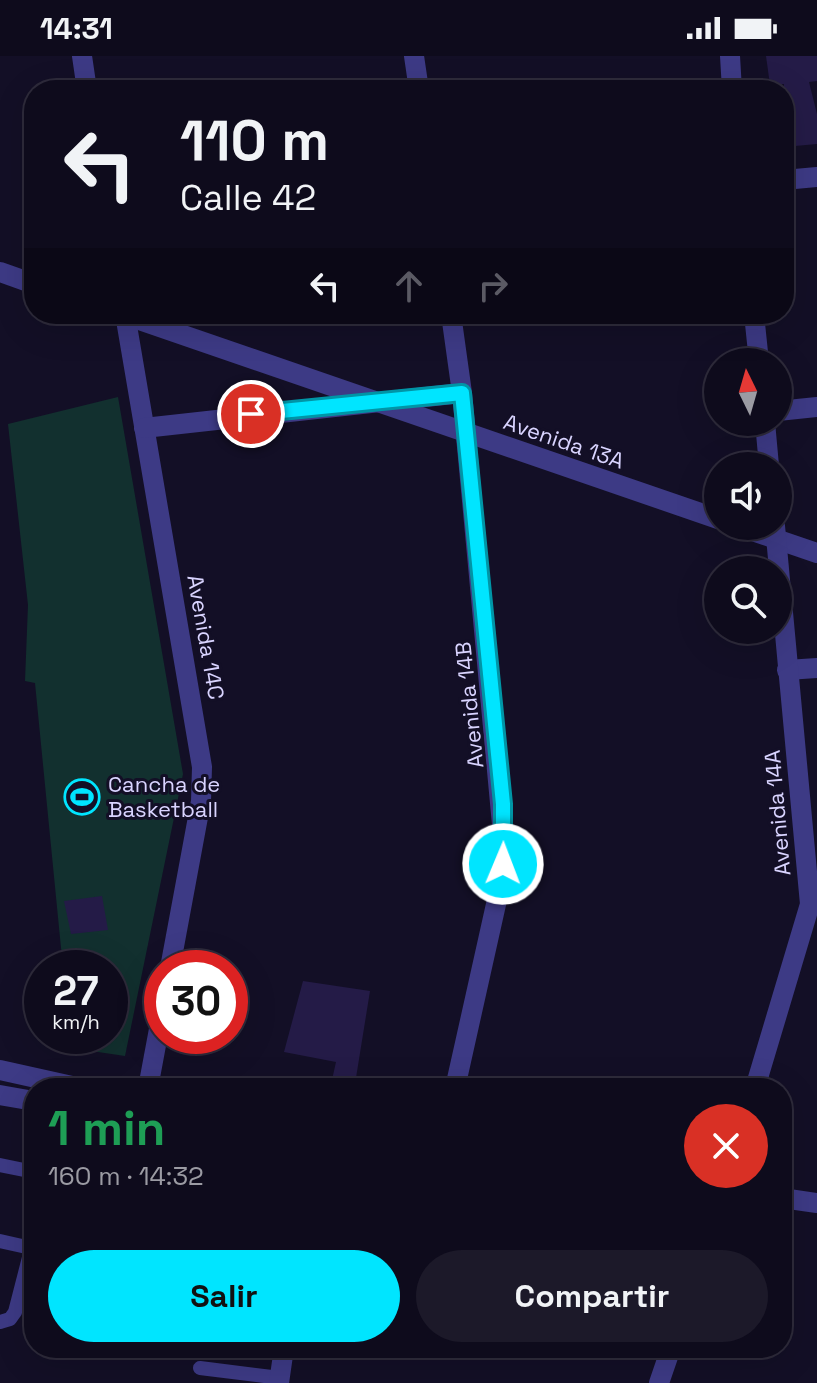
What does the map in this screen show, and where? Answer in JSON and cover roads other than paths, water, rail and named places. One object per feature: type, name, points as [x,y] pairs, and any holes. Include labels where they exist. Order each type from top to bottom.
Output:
[{"type":"street","points":[[82,56],[86,80]]},
{"type":"street","points":[[414,56],[418,80]]},
{"type":"street","points":[[730,56],[731,80]]},
{"type":"street","points":[[794,179],[817,177]]},
{"type":"street","points":[[0,272],[24,280]]},
{"type":"street","name":"Avenida 14C","points":[[125,324],[202,767],[201,801],[173,950]]},
{"type":"street","name":"Avenida 13A","points":[[152,324],[704,514]]},
{"type":"street","name":"Avenida 14B","points":[[452,324],[462,393],[504,846],[501,882],[457,1078]]},
{"type":"street","points":[[755,324],[758,348]]},
{"type":"street","points":[[144,428],[462,393]]},
{"type":"street","points":[[792,410],[817,407]]},
{"type":"street","name":"Avenida 14A","points":[[758,1078],[813,904],[776,540]]},
{"type":"street","points":[[779,540],[817,553]]},
{"type":"street","points":[[787,670],[817,668]]},
{"type":"street","points":[[150,1078],[154,1054]]},
{"type":"street","points":[[0,1070],[36,1078]]},
{"type":"street","points":[[0,1095],[24,1099]]},
{"type":"street","points":[[792,1199],[817,1203]]},
{"type":"street","points":[[279,1380],[282,1358]]},
{"type":"street","points":[[659,1383],[668,1358]]},
{"type":"lane","points":[[0,1165],[24,1170]]},
{"type":"lane","points":[[0,1241],[24,1242]]},
{"type":"lane","points":[[0,1322],[10,1319],[15,1312],[24,1278]]},
{"type":"lane","points":[[200,1368],[279,1380]]},
{"type":"place","name":"Cancha de Basketball","points":[[82,797]]}]
